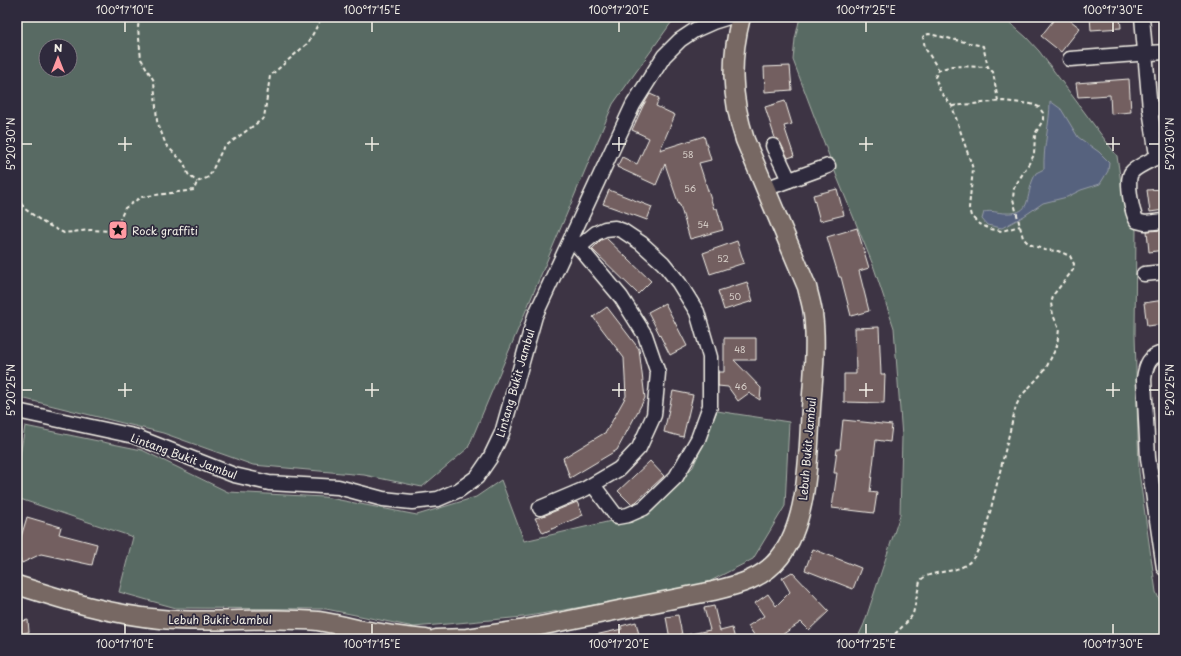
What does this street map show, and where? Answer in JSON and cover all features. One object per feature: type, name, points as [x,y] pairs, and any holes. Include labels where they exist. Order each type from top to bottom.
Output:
[{"type":"main road","name":"Lebuh Bukit Jambul","points":[[436,639],[521,634],[745,583],[763,572],[780,557],[791,538],[801,509],[808,463],[813,379],[813,313],[807,287],[745,140],[739,121],[733,80],[737,35],[742,17]]},
{"type":"main road","name":"Lebuh Bukit Jambul","points":[[17,585],[97,609],[134,616],[189,621],[264,619],[320,622],[397,636],[426,639]]},
{"type":"street","name":"Lintang Bukit Jambul","points":[[17,411],[134,436],[234,475],[269,483],[338,487],[383,498],[412,502],[438,499],[459,490],[477,477],[490,458],[502,432],[535,316],[575,242],[633,105],[664,56],[680,40],[695,30],[729,17]]},
{"type":"street","points":[[1142,17],[1150,109],[1156,150],[1162,157],[1131,172],[1129,178],[1133,215],[1137,221],[1145,224],[1164,221]]},
{"type":"street","points":[[1070,59],[1164,52]]},
{"type":"street","points":[[1150,109],[1164,108]]},
{"type":"street","points":[[773,146],[789,180]]},
{"type":"street","points":[[765,188],[828,166]]},
{"type":"street","points":[[540,508],[593,485],[619,469],[639,448],[654,415],[658,373],[645,335],[621,297],[575,242],[604,229],[615,228],[641,243],[663,263],[679,283],[697,312],[710,358],[710,406],[698,439],[676,477],[644,508],[628,515],[617,517],[593,485]]},
{"type":"street","points":[[1144,274],[1164,272]]},
{"type":"street","points":[[1164,353],[1156,354],[1150,361],[1146,369],[1144,379],[1148,458],[1164,568]]},
{"type":"path","points":[[140,17],[138,28],[141,59],[154,81],[157,121],[166,145],[184,163],[188,174],[197,182]]},
{"type":"path","points":[[17,198],[25,209],[44,223],[64,233],[90,230],[111,231],[117,226],[125,208],[141,197],[194,190],[197,182],[210,177],[223,148],[264,118],[270,76],[308,43],[322,17]]},
{"type":"path","points":[[939,70],[925,48],[923,38],[925,35],[929,34],[983,46],[988,68]]},
{"type":"path","points":[[998,101],[993,72],[988,68],[952,66],[939,70],[935,77],[940,91],[952,106],[973,169],[969,208],[971,216],[978,223],[990,229],[1002,231],[1020,226]]},
{"type":"path","points":[[890,639],[913,614],[920,581],[922,578],[928,575],[956,570],[968,564],[978,550],[984,537],[1016,406],[1021,396],[1038,379],[1046,368],[1057,346],[1059,329],[1053,315],[1051,303],[1054,294],[1073,270],[1074,264],[1070,256],[1058,251],[1045,250],[1029,244],[1023,238],[1013,199],[1014,188],[1034,155],[1035,134],[1043,120],[1043,113],[1038,107],[1031,104],[998,101],[952,106]]},
{"type":"green space","points":[[17,17],[680,17],[671,23],[613,104],[468,448],[422,487],[364,475],[253,465],[163,433],[17,397]]},
{"type":"green space","points":[[800,17],[1003,17],[1026,37],[1039,51],[1117,156],[1125,210],[1136,230],[1135,335],[1139,472],[1156,592],[1164,610],[1164,639],[857,639],[864,624],[900,515],[902,437],[894,328],[873,265],[837,177],[793,60],[795,39]]},
{"type":"green space","points":[[717,411],[789,422],[785,506],[753,559],[699,587],[523,617],[414,627],[326,609],[176,608],[119,592],[133,537],[17,498],[17,473],[25,426],[142,450],[228,492],[324,497],[417,515],[476,497],[501,480],[524,541],[646,513],[693,467]]},
{"type":"water","points":[[1050,101],[1061,109],[1078,137],[1099,152],[1109,162],[1108,171],[1100,184],[1081,190],[1067,197],[1043,203],[1024,216],[1002,228],[987,225],[982,219],[984,212],[1013,213],[1022,209],[1027,202],[1031,184],[1036,173],[1044,169]]},
{"type":"building","points":[[1056,17],[1066,17],[1080,28],[1061,52],[1041,36]]},
{"type":"building","points":[[1090,17],[1120,17],[1121,28],[1091,30]]},
{"type":"building","points":[[790,66],[792,90],[765,92],[764,67]]},
{"type":"building","points":[[1129,79],[1131,112],[1111,114],[1110,95],[1078,97],[1076,83]]},
{"type":"building","points":[[650,94],[659,98],[656,106],[675,115],[660,150],[704,136],[711,160],[699,163],[714,209],[717,208],[723,230],[690,239],[680,205],[665,164],[656,185],[617,167],[622,157],[637,164],[649,138],[632,130]]},
{"type":"building","points":[[785,101],[792,124],[784,126],[794,156],[788,158],[780,142],[775,138],[765,107]]},
{"type":"building","points":[[837,189],[844,215],[820,221],[813,195]]},
{"type":"building","points":[[1164,189],[1164,210],[1150,212],[1147,190]]},
{"type":"building","points":[[609,190],[652,207],[647,220],[603,204]]},
{"type":"building","points":[[857,228],[869,268],[859,271],[869,311],[851,316],[841,277],[839,277],[827,237]]},
{"type":"building","points":[[1164,230],[1164,250],[1149,252],[1147,231]]},
{"type":"building","points":[[606,238],[651,281],[638,294],[592,249],[601,240]]},
{"type":"building","points":[[737,241],[744,263],[710,274],[703,253]]},
{"type":"building","points":[[747,282],[753,301],[724,310],[718,291]]},
{"type":"building","points":[[1164,300],[1164,324],[1147,326],[1144,303]]},
{"type":"building","points":[[665,303],[687,346],[670,355],[648,312]]},
{"type":"building","points":[[607,307],[639,349],[645,398],[617,450],[570,478],[563,458],[606,432],[626,396],[624,358],[593,317]]},
{"type":"building","points":[[879,327],[881,374],[885,374],[884,403],[844,402],[844,374],[856,374],[855,328]]},
{"type":"building","points":[[724,338],[756,338],[756,360],[734,360],[761,388],[760,400],[749,393],[738,401],[728,387],[718,386],[718,372],[724,372]]},
{"type":"building","points":[[673,391],[693,395],[683,437],[664,432]]},
{"type":"building","points":[[843,420],[892,425],[890,442],[876,440],[870,492],[877,493],[874,513],[832,508],[837,473],[834,473],[837,449],[840,449]]},
{"type":"building","points":[[650,461],[664,476],[636,502],[631,504],[618,491]]},
{"type":"building","points":[[577,502],[583,515],[543,533],[535,518]]},
{"type":"building","points":[[27,517],[61,527],[59,534],[97,544],[92,565],[41,554],[22,563],[17,554],[17,550]]},
{"type":"building","points":[[813,549],[861,568],[853,589],[805,570]]},
{"type":"building","points":[[792,572],[829,611],[809,630],[801,622],[776,639],[757,639],[748,626],[764,616],[755,603],[768,594],[776,606],[790,592],[782,578]]},
{"type":"building","points":[[714,606],[720,631],[732,628],[735,639],[686,639],[686,635],[710,630],[704,608]]},
{"type":"building","points":[[678,615],[683,639],[670,639],[666,617]]},
{"type":"building","points":[[28,620],[29,632],[17,634],[17,622]]},
{"type":"building","points":[[636,622],[640,639],[595,639],[595,635],[622,629],[621,626]]},
{"type":"place","name":"Rock graffiti","points":[[118,230]]}]
